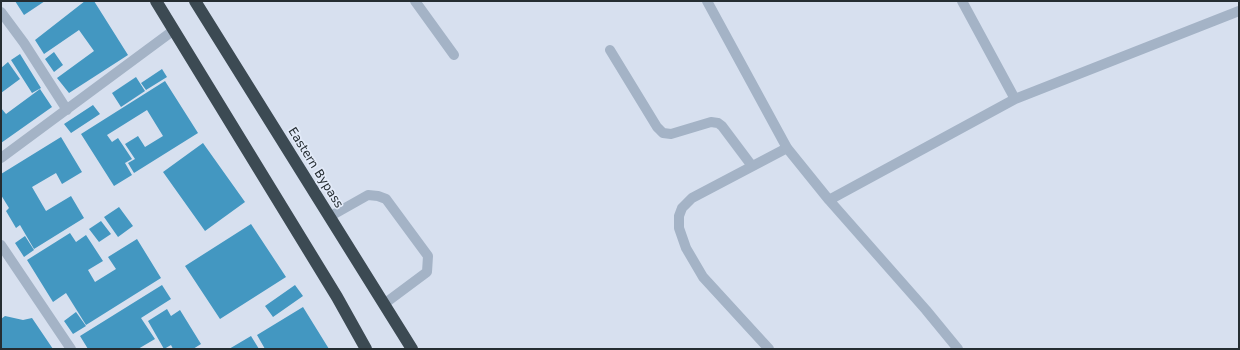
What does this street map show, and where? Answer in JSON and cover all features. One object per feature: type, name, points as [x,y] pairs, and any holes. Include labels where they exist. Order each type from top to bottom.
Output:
[{"type":"highway","points":[[156,1],[337,297],[366,349]]},
{"type":"highway","name":"Eastern Bypass","points":[[195,1],[412,349]]},
{"type":"street","points":[[416,1],[454,55]]},
{"type":"street","points":[[707,1],[788,148],[829,200],[926,310],[958,349]]},
{"type":"street","points":[[962,1],[1016,99]]},
{"type":"street","points":[[829,200],[1016,99],[1239,11]]},
{"type":"street","points":[[1,12],[24,43],[67,110]]},
{"type":"street","points":[[1,158],[174,30]]},
{"type":"street","points":[[610,50],[657,127],[663,133],[670,134],[711,122],[718,123],[722,126],[752,166]]},
{"type":"street","points":[[769,349],[703,277],[689,255],[679,228],[679,216],[682,208],[692,198],[788,148]]},
{"type":"street","points":[[329,217],[368,195],[386,199],[428,256],[427,272],[384,304]]},
{"type":"street","points":[[1,245],[5,258],[71,349]]},
{"type":"building","points":[[15,1],[45,1],[24,15]]},
{"type":"building","points":[[85,1],[94,1],[128,55],[69,93],[57,78],[94,51],[79,30],[44,54],[35,40]]},
{"type":"building","points":[[54,52],[63,65],[54,72],[45,59]]},
{"type":"building","points":[[20,54],[41,88],[32,93],[11,60]]},
{"type":"building","points":[[8,62],[20,79],[1,93],[1,68]]},
{"type":"building","points":[[162,69],[167,77],[146,90],[141,83]]},
{"type":"building","points":[[136,77],[145,91],[121,107],[112,93]]},
{"type":"building","points":[[165,81],[198,133],[134,173],[128,163],[135,159],[125,144],[138,136],[145,147],[163,136],[147,110],[107,135],[112,142],[118,138],[132,159],[125,163],[132,175],[114,186],[81,134]]},
{"type":"building","points":[[40,89],[52,107],[1,143],[1,108],[6,114]]},
{"type":"building","points":[[93,105],[100,114],[71,133],[64,124]]},
{"type":"building","points":[[61,137],[82,172],[62,184],[56,173],[32,187],[46,211],[71,196],[84,218],[34,249],[20,225],[16,228],[6,211],[9,208],[1,195],[1,174]]},
{"type":"building","points":[[203,143],[245,202],[205,231],[163,172]]},
{"type":"building","points":[[119,207],[133,226],[118,237],[104,217]]},
{"type":"building","points":[[101,221],[111,234],[99,242],[89,229]]},
{"type":"building","points":[[251,224],[286,277],[220,319],[185,266]]},
{"type":"building","points":[[70,233],[76,242],[86,235],[103,261],[88,270],[95,282],[116,269],[108,257],[137,239],[161,278],[86,325],[66,293],[53,302],[27,260]]},
{"type":"building","points":[[25,236],[34,250],[24,257],[15,243]]},
{"type":"building","points":[[162,285],[171,299],[141,318],[155,339],[138,349],[88,349],[80,336]]},
{"type":"building","points":[[295,285],[303,296],[273,317],[265,306]]},
{"type":"building","points":[[303,307],[329,349],[265,349],[257,335]]},
{"type":"building","points":[[167,309],[171,316],[180,310],[201,344],[193,349],[173,349],[171,345],[164,349],[148,321]]},
{"type":"building","points":[[76,312],[86,326],[73,334],[64,321]]},
{"type":"building","points":[[5,316],[23,320],[32,318],[53,349],[1,349],[1,319]]},
{"type":"building","points":[[251,336],[259,349],[229,349]]}]
